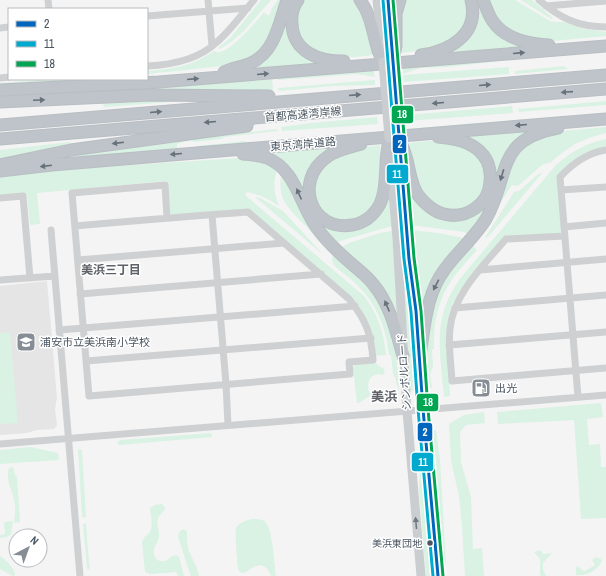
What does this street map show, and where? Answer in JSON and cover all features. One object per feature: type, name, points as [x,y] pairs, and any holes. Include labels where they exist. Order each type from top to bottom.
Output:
[{"type":"highway","points":[[211,78],[228,70],[252,63],[268,49],[287,0]]},
{"type":"highway","points":[[298,0],[292,14],[292,28],[297,42],[310,54],[320,58],[332,60],[360,62],[406,62],[606,46]]},
{"type":"highway","points":[[360,0],[366,10],[374,31],[377,48],[382,62]]},
{"type":"highway","points":[[0,90],[151,83],[382,62],[396,46],[396,14],[400,0]]},
{"type":"highway","points":[[406,62],[417,55],[448,48],[460,39],[465,34],[471,23],[473,11],[471,0]]},
{"type":"highway","points":[[483,0],[493,21],[498,27],[513,38],[539,45],[560,45],[583,48]]},
{"type":"highway","name":"首都高速湾岸線","points":[[0,124],[606,75]]},
{"type":"highway","name":"首都高速湾岸線","points":[[0,139],[606,89]]},
{"type":"highway","points":[[0,102],[150,95],[332,97]]},
{"type":"highway","points":[[0,165],[71,150],[284,120],[323,112]]},
{"type":"highway","name":"東京湾岸道路","points":[[0,171],[52,165],[376,137],[606,119]]},
{"type":"highway","points":[[420,355],[427,308],[435,285],[445,269],[478,230],[486,217],[493,203],[512,152],[523,141],[536,134],[570,126],[587,120]]},
{"type":"highway","points":[[394,137],[404,149],[410,175],[418,195],[430,207],[437,212],[444,214],[463,215],[479,205],[486,196],[490,185],[490,178],[489,166],[479,150],[474,146],[458,140],[414,134]]},
{"type":"highway","points":[[376,137],[358,145],[341,149],[327,156],[312,173],[309,193],[310,200],[315,210],[322,218],[330,223],[350,225],[361,223],[374,213],[383,197],[386,163],[394,137]]},
{"type":"highway","points":[[214,151],[261,156],[274,161],[285,170],[317,228],[335,249],[372,282],[385,300],[403,356]]},
{"type":"main road","name":"シンボルロード","points":[[378,0],[382,62],[394,137],[416,311],[438,576]]},
{"type":"main road","name":"シンボルロード","points":[[382,62],[388,0]]},
{"type":"main road","name":"シンボルロード","points":[[394,137],[403,356],[421,576]]},
{"type":"street","points":[[208,0],[212,46]]},
{"type":"street","points":[[148,66],[165,65],[200,54],[217,42],[254,0]]},
{"type":"street","points":[[539,0],[559,16],[572,22],[596,27],[606,27]]},
{"type":"street","points":[[546,6],[606,1]]},
{"type":"street","points":[[148,16],[248,8]]},
{"type":"street","points":[[578,397],[560,177],[582,158],[593,153],[606,150]]},
{"type":"street","points":[[75,226],[248,212],[321,274],[355,306],[367,328],[373,360],[349,362],[350,374],[89,396],[72,192],[165,185],[167,218]]},
{"type":"street","points":[[561,190],[606,187]]},
{"type":"street","points":[[0,198],[23,196],[30,278]]},
{"type":"street","points":[[212,215],[228,425]]},
{"type":"street","points":[[564,227],[606,223]]},
{"type":"street","points":[[51,230],[80,576]]},
{"type":"street","points":[[565,236],[506,239],[463,291],[455,308],[450,327],[449,345],[452,380],[606,368]]},
{"type":"street","points":[[78,260],[284,243]]},
{"type":"street","points":[[480,270],[606,259]]},
{"type":"street","points":[[80,294],[321,274]]},
{"type":"street","points":[[0,280],[55,276]]},
{"type":"street","points":[[455,308],[606,295]]},
{"type":"street","points":[[59,330],[355,306]]},
{"type":"street","points":[[449,345],[606,332]]},
{"type":"street","points":[[86,361],[370,338]]},
{"type":"street","points":[[0,444],[606,395]]},
{"type":"shaded area","name":"浦安市立美浜南小学校","points":[[47,281],[57,398],[55,409],[57,425],[54,429],[0,435],[0,286]]},
{"type":"green space","points":[[261,0],[271,0],[244,31],[231,42],[220,49],[218,48],[230,38]]},
{"type":"green space","points":[[278,0],[284,0],[270,40],[254,57],[232,65],[148,74],[148,71],[182,66],[198,60],[214,51],[219,52],[225,50],[244,35],[264,12],[269,16],[272,8]]},
{"type":"green space","points":[[302,0],[356,0],[361,7],[372,46],[373,55],[355,57],[335,56],[317,52],[305,44],[297,32],[297,9]]},
{"type":"green space","points":[[404,0],[468,0],[470,14],[458,37],[431,49],[401,53],[400,20]]},
{"type":"green space","points":[[476,0],[480,0],[490,22],[527,47],[466,52],[448,50],[462,41]]},
{"type":"green space","points":[[487,0],[515,0],[550,21],[564,22],[585,29],[606,32],[606,36],[552,41],[516,35],[500,23]]},
{"type":"green space","points":[[521,0],[532,0],[553,18],[551,19]]},
{"type":"green space","points":[[287,8],[290,34],[329,63],[270,68],[251,67]]},
{"type":"green space","points":[[508,58],[508,60],[447,67],[420,68],[403,74],[403,66]]},
{"type":"green space","points":[[564,66],[568,69],[515,74],[515,71]]},
{"type":"green space","points":[[509,67],[509,74],[404,82],[403,75]]},
{"type":"green space","points":[[373,69],[375,77],[357,74],[278,80],[278,77]]},
{"type":"green space","points":[[272,79],[273,91],[246,93],[121,91]]},
{"type":"green space","points":[[40,80],[96,80],[0,86],[0,83]]},
{"type":"green space","points":[[375,80],[375,85],[332,86],[279,91],[278,88]]},
{"type":"green space","points":[[144,99],[171,99],[171,101],[104,107],[103,103],[132,101]]},
{"type":"green space","points":[[606,101],[606,105],[519,112],[518,109]]},
{"type":"green space","points":[[512,106],[513,113],[407,121],[407,115]]},
{"type":"green space","points":[[377,117],[378,124],[282,131],[281,127],[311,123]]},
{"type":"green space","points":[[514,120],[514,123],[407,131],[407,129]]},
{"type":"green space","points":[[606,127],[606,133],[575,144],[551,162],[542,165],[518,186],[512,185],[477,239],[516,151],[551,132]]},
{"type":"green space","points":[[277,129],[277,131],[224,137],[221,139],[194,142],[191,140],[177,144],[177,150],[27,164],[72,154]]},
{"type":"green space","points":[[519,130],[531,132],[520,137],[483,216],[469,235],[464,232],[411,225],[409,203],[410,188],[427,209],[472,215],[494,169],[455,135]]},
{"type":"green space","points":[[606,139],[606,146],[580,157],[557,175],[562,230],[559,233],[504,238],[474,271],[455,298],[451,308],[446,336],[450,396],[444,397],[440,333],[446,305],[453,290],[463,275],[556,165],[579,149]]},
{"type":"green space","points":[[245,141],[245,144],[197,149],[197,146]]},
{"type":"green space","points":[[444,141],[471,149],[483,162],[487,182],[478,201],[458,211],[438,208],[425,197],[418,185],[409,143]]},
{"type":"green space","points":[[70,142],[71,147],[0,162],[0,150]]},
{"type":"green space","points":[[380,145],[382,180],[374,206],[362,217],[349,221],[333,219],[321,211],[312,193],[320,166],[352,149]]},
{"type":"green space","points":[[319,146],[331,149],[318,159],[310,208],[351,228],[389,190],[392,226],[337,242],[335,244],[325,233],[303,197],[259,150]]},
{"type":"green space","points":[[251,158],[278,167],[274,186],[279,206],[256,194],[247,192],[245,195],[364,296],[380,324],[386,355],[376,356],[372,332],[366,317],[357,303],[249,209],[172,215],[170,213],[167,181],[37,193],[40,224],[30,225],[27,195],[0,196],[0,177],[53,170]]},
{"type":"green space","points":[[282,171],[329,250],[328,251],[284,201],[281,188]]},
{"type":"green space","points":[[543,172],[488,237],[485,238],[514,192],[519,191],[537,175]]},
{"type":"green space","points":[[255,197],[260,198],[283,211],[321,252],[320,252]]},
{"type":"green space","points":[[411,230],[438,233],[463,238],[465,240],[424,310],[418,297],[413,262]]},
{"type":"green space","points":[[392,231],[397,307],[396,318],[340,248],[349,243],[380,233]]},
{"type":"green space","points":[[401,239],[404,239],[412,311],[415,391],[410,391]]},
{"type":"green space","points":[[470,243],[477,250],[453,278],[440,303],[434,330],[434,349],[432,349],[433,367],[430,374],[432,388],[430,388],[427,336],[435,292]]},
{"type":"green space","points":[[334,254],[376,293],[393,334],[399,392],[393,374],[391,355],[389,355],[388,345],[379,316],[369,298],[362,290],[333,264],[332,258]]},
{"type":"green space","points":[[10,332],[18,423],[0,424],[0,333]]},
{"type":"green space","points":[[376,363],[385,371],[383,375],[378,374],[372,377],[368,383],[371,395],[357,403],[353,368],[355,364]]},
{"type":"green space","points":[[601,403],[603,417],[587,419],[589,445],[600,444],[601,467],[606,467],[606,518],[581,519],[574,420],[498,424],[497,412]]},
{"type":"green space","points":[[484,412],[485,423],[466,425],[460,432],[461,462],[471,497],[473,549],[482,548],[484,576],[465,576],[459,496],[451,461],[449,424],[464,415]]},
{"type":"green space","points":[[433,430],[436,430],[440,460],[446,563],[444,564]]},
{"type":"green space","points":[[417,432],[422,432],[433,576],[426,576],[419,489],[420,469]]},
{"type":"green space","points":[[211,433],[212,437],[119,445],[117,443],[120,440]]},
{"type":"green space","points":[[31,447],[58,453],[59,460],[0,464],[0,450]]},
{"type":"green space","points":[[78,449],[82,450],[86,517],[83,518],[82,516]]},
{"type":"green space","points":[[13,467],[17,477],[20,522],[14,523],[15,503],[8,476],[9,468]]},
{"type":"green space","points":[[162,504],[165,508],[157,520],[159,538],[154,549],[155,556],[157,560],[161,561],[166,561],[176,555],[179,557],[184,576],[178,576],[176,572],[150,574],[145,572],[142,543],[144,537],[149,534],[151,530],[152,521],[150,508],[155,505]]},
{"type":"green space","points":[[252,519],[263,520],[267,525],[273,546],[276,576],[271,576],[269,571],[261,565],[244,573],[239,571],[236,550],[236,529],[240,523]]},
{"type":"green space","points":[[13,521],[12,528],[8,528],[8,536],[0,538],[0,535],[5,534],[4,522]]},
{"type":"green space","points":[[85,523],[90,568],[88,570],[83,524]]},
{"type":"green space","points":[[183,529],[187,531],[189,551],[199,576],[191,576],[186,562],[178,537],[179,532]]},
{"type":"green space","points":[[540,550],[543,554],[552,553],[543,563],[543,570],[546,576],[540,575],[540,559],[534,552]]},
{"type":"green space","points":[[0,556],[8,562],[8,568],[12,568],[15,575],[13,576],[0,569]]},
{"type":"green space","points":[[596,557],[602,561],[597,568],[588,574],[576,575],[576,567],[578,566],[585,571],[595,565],[592,560]]},
{"type":"transit line","name":"11","points":[[383,0],[404,259],[411,312],[433,576]]},
{"type":"transit line","name":"2","points":[[388,0],[409,259],[416,311],[438,576]]},
{"type":"transit line","name":"18","points":[[393,0],[414,258],[421,311],[443,576]]},
{"type":"place","name":"浦安市立美浜南小学校","points":[[26,342]]},
{"type":"place","name":"出光","points":[[481,388]]},
{"type":"place","name":"美浜東団地","points":[[430,543]]},
{"type":"district","name":"美浜三丁目","points":[[111,270]]},
{"type":"district","name":"美浜","points":[[384,396]]}]
